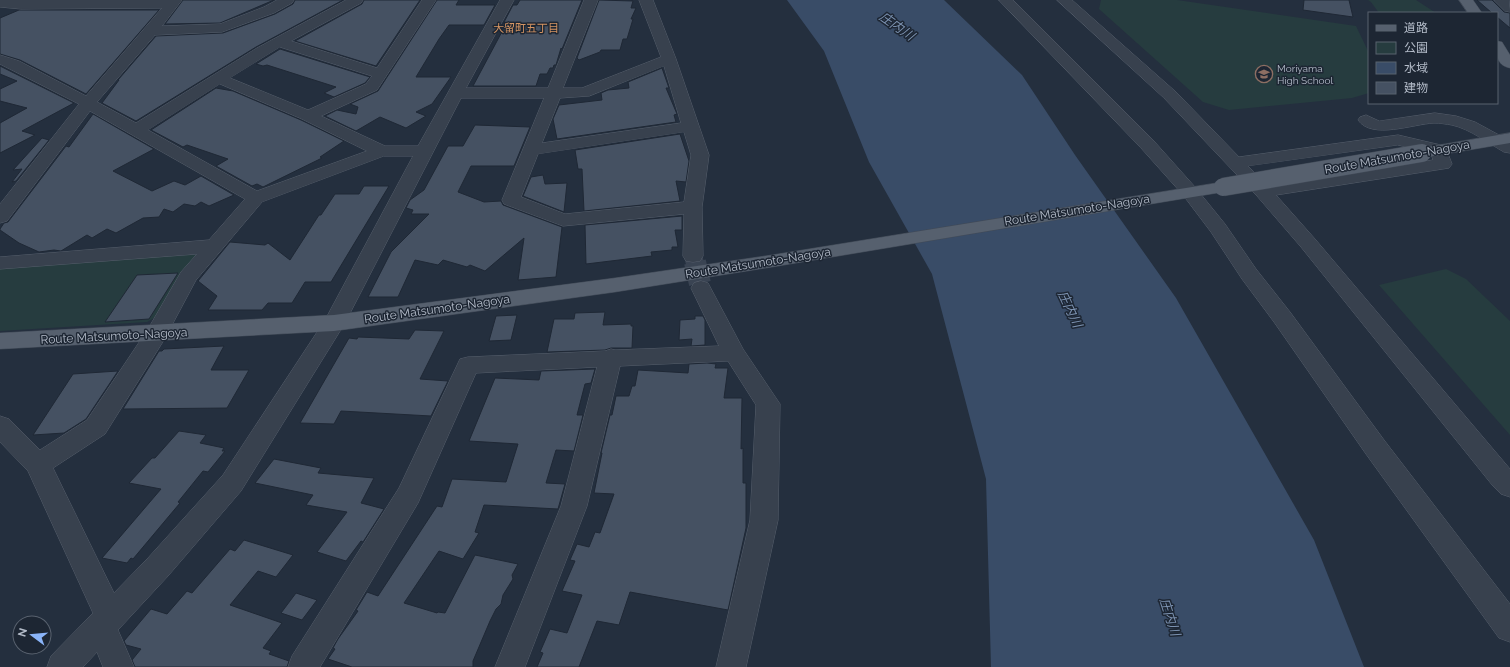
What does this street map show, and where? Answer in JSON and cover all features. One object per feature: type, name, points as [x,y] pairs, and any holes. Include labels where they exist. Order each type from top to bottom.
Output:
[{"type":"main road","points":[[1466,0],[1474,12]]},
{"type":"main road","points":[[1498,47],[1506,61],[1510,64]]},
{"type":"main road","name":"Route Matsumoto-Nagoya","points":[[0,341],[156,334],[334,323],[615,285],[782,259],[1178,193],[1223,187],[1439,150],[1505,142]]},
{"type":"street","points":[[151,31],[222,28],[269,10],[288,0]]},
{"type":"street","points":[[136,130],[262,51],[356,0]]},
{"type":"street","points":[[308,116],[372,87],[429,0]]},
{"type":"street","points":[[62,667],[158,567],[232,482],[334,323],[424,151],[507,0]]},
{"type":"street","points":[[591,0],[511,200],[563,220],[693,207]]},
{"type":"street","points":[[646,0],[669,59],[700,155],[693,207],[693,256]]},
{"type":"street","points":[[1006,0],[1147,144],[1178,193],[1218,228],[1249,274],[1282,317],[1375,447],[1510,628]]},
{"type":"street","points":[[1064,0],[1170,95],[1263,192],[1308,243],[1510,486]]},
{"type":"street","points":[[1501,0],[1510,8]]},
{"type":"street","points":[[0,217],[25,187],[88,103],[151,31],[174,2]]},
{"type":"street","points":[[0,3],[174,2]]},
{"type":"street","points":[[280,42],[380,74]]},
{"type":"street","points":[[0,59],[14,64],[88,103],[256,198]]},
{"type":"street","points":[[457,93],[584,93],[669,59]]},
{"type":"street","points":[[218,78],[308,116],[382,151]]},
{"type":"street","points":[[1366,120],[1377,126],[1435,118],[1456,121],[1469,125],[1505,142]]},
{"type":"street","points":[[531,150],[691,126]]},
{"type":"street","points":[[1236,163],[1398,140],[1439,150],[1443,164],[1263,192]]},
{"type":"street","points":[[38,464],[96,427],[156,334],[188,277],[256,198],[382,151],[424,151]]},
{"type":"street","points":[[0,189],[25,187]]},
{"type":"street","points":[[0,263],[214,246]]},
{"type":"street","points":[[701,288],[734,353],[768,404],[764,520],[731,667]]},
{"type":"street","points":[[305,666],[409,495],[468,365],[611,357],[734,353]]},
{"type":"street","points":[[510,667],[574,506],[611,357]]},
{"type":"street","points":[[0,426],[38,464],[105,622],[119,667]]},
{"type":"green space","name":"Moriyama High School","points":[[1101,0],[1177,0],[1356,26],[1368,51],[1368,93],[1352,98],[1229,110],[1203,102],[1099,9]]},
{"type":"green space","points":[[1368,0],[1416,0],[1434,12],[1378,12]]},
{"type":"green space","points":[[201,254],[156,317],[147,322],[0,331],[0,267]]},
{"type":"green space","points":[[1446,269],[1466,279],[1510,321],[1510,435],[1379,285]]},
{"type":"water","name":"庄内川","points":[[787,0],[944,0],[1022,75],[1075,155],[1176,298],[1314,540],[1364,667],[991,667],[986,479],[932,274],[869,162],[824,51]]},
{"type":"building","points":[[183,0],[274,0],[220,23],[165,24]]},
{"type":"building","points":[[295,0],[343,0],[256,47],[136,121],[102,103],[118,80],[156,36],[223,33],[275,14],[293,4]]},
{"type":"building","points":[[364,0],[420,0],[376,66],[295,41],[362,4]]},
{"type":"building","points":[[437,0],[459,0],[456,5],[495,5],[484,25],[449,25],[439,39],[416,77],[451,77],[432,104],[416,112],[426,116],[406,128],[380,117],[356,131],[325,116],[337,110],[356,114],[358,107],[350,104],[378,91]]},
{"type":"building","points":[[520,0],[582,0],[562,49],[561,48],[556,65],[554,65],[553,68],[550,68],[547,74],[540,74],[536,86],[473,86],[505,26],[502,26],[513,5],[517,5]]},
{"type":"building","points":[[599,0],[633,1],[631,8],[636,8],[631,19],[633,19],[627,39],[623,39],[620,50],[601,50],[600,52],[579,60],[577,58]]},
{"type":"building","points":[[1304,0],[1349,0],[1353,17],[1303,10]]},
{"type":"building","points":[[1477,0],[1492,0],[1504,12],[1510,13],[1510,28],[1498,18],[1498,12],[1491,12]]},
{"type":"building","points":[[19,10],[159,10],[86,94],[20,60],[0,54],[0,18]]},
{"type":"building","points":[[280,49],[370,77],[365,83],[334,97],[324,93],[336,87],[267,65],[263,66],[256,64]]},
{"type":"building","points":[[0,66],[74,103],[22,131],[35,135],[0,153],[0,123],[27,108],[0,101],[0,89],[17,81],[0,74]]},
{"type":"building","points":[[662,68],[669,88],[666,88],[677,114],[674,115],[676,122],[557,139],[553,119],[559,105],[602,100],[601,93],[608,90],[629,88],[628,82]]},
{"type":"building","points":[[216,88],[233,91],[301,120],[344,141],[320,157],[322,158],[263,187],[257,184],[252,186],[216,166],[228,159],[187,145],[183,147],[151,130]]},
{"type":"building","points":[[93,114],[154,149],[113,171],[152,191],[174,181],[185,185],[201,176],[234,195],[209,206],[201,202],[195,206],[184,204],[173,212],[164,209],[159,217],[143,218],[116,233],[107,229],[92,238],[87,235],[61,251],[54,250],[39,252],[19,243],[0,229],[4,223],[8,222],[66,146],[69,147]]},
{"type":"building","points":[[475,125],[530,127],[514,166],[471,166],[458,192],[484,202],[501,201],[503,205],[562,227],[556,277],[518,280],[524,238],[485,271],[470,265],[467,267],[443,260],[438,265],[415,260],[398,297],[368,297],[391,252],[429,214],[411,214],[413,210],[406,208],[410,200],[424,190],[448,146],[463,146]]},
{"type":"building","points":[[680,134],[689,161],[686,182],[676,181],[680,201],[584,211],[582,169],[578,169],[575,150]]},
{"type":"building","points":[[42,138],[49,140],[16,181],[12,182],[22,169],[13,170]]},
{"type":"building","points":[[543,175],[545,184],[567,183],[564,212],[523,196],[531,177]]},
{"type":"building","points":[[364,186],[389,186],[331,282],[305,282],[292,303],[268,303],[262,310],[208,310],[217,296],[198,281],[230,242],[265,245],[268,243],[290,260],[319,215],[321,215],[335,194],[359,194]]},
{"type":"building","points":[[682,216],[682,230],[675,230],[678,247],[672,247],[672,250],[651,252],[652,256],[586,264],[585,225]]},
{"type":"building","points":[[178,273],[149,319],[105,322],[137,275]]},
{"type":"building","points":[[605,312],[603,325],[631,324],[631,326],[633,326],[632,348],[547,352],[554,319],[574,319],[575,313]]},
{"type":"building","points":[[517,315],[511,340],[489,341],[496,316]]},
{"type":"building","points":[[695,316],[703,316],[705,320],[705,345],[691,346],[692,339],[679,340],[680,320],[695,319]]},
{"type":"building","points":[[415,330],[444,331],[420,379],[448,381],[431,416],[341,411],[334,424],[300,423],[349,338],[409,339]]},
{"type":"building","points":[[224,346],[211,370],[249,370],[227,408],[123,409],[159,351],[164,349]]},
{"type":"building","points":[[689,364],[716,364],[715,368],[728,368],[724,398],[742,398],[741,449],[743,448],[743,483],[746,483],[746,528],[728,610],[630,592],[619,625],[597,621],[579,667],[537,667],[543,653],[540,652],[550,629],[567,633],[582,595],[562,591],[575,561],[570,560],[577,544],[589,547],[595,532],[600,533],[614,494],[594,493],[601,453],[616,396],[629,396],[632,386],[635,386],[638,370],[688,373]]},
{"type":"building","points":[[595,369],[591,383],[585,384],[577,415],[583,415],[574,451],[556,450],[546,483],[565,484],[558,509],[484,505],[475,532],[479,533],[463,559],[439,551],[404,603],[437,613],[445,613],[475,555],[518,564],[512,575],[513,579],[503,595],[501,604],[496,609],[490,621],[473,661],[473,667],[352,667],[328,659],[335,649],[333,648],[338,639],[358,611],[356,610],[367,592],[378,596],[437,506],[442,507],[452,479],[506,482],[518,444],[469,441],[495,378],[539,380],[541,371]]},
{"type":"building","points":[[118,371],[86,419],[64,433],[33,435],[73,374]]},
{"type":"building","points":[[179,431],[206,435],[200,443],[224,448],[222,451],[225,451],[208,472],[203,471],[178,502],[180,503],[133,559],[131,558],[127,563],[102,558],[161,489],[129,483],[152,458],[155,458]]},
{"type":"building","points":[[274,459],[321,468],[318,473],[374,478],[361,503],[384,509],[363,542],[361,541],[346,561],[317,552],[347,512],[306,505],[313,495],[255,483]]},
{"type":"building","points":[[244,540],[293,555],[276,577],[258,571],[230,605],[282,623],[263,648],[271,651],[269,654],[289,661],[287,667],[135,667],[132,660],[141,649],[126,645],[124,641],[151,609],[167,614],[187,591],[192,593],[230,549],[235,551]]},
{"type":"building","points":[[296,593],[317,600],[302,620],[281,613]]},
{"type":"tunnel","points":[[693,256],[695,263]]},
{"type":"tunnel","points":[[695,262],[701,288]]},
{"type":"place","name":"Moriyama High School","points":[[1264,74]]},
{"type":"district","name":"大留町五丁目","points":[[526,28]]}]
